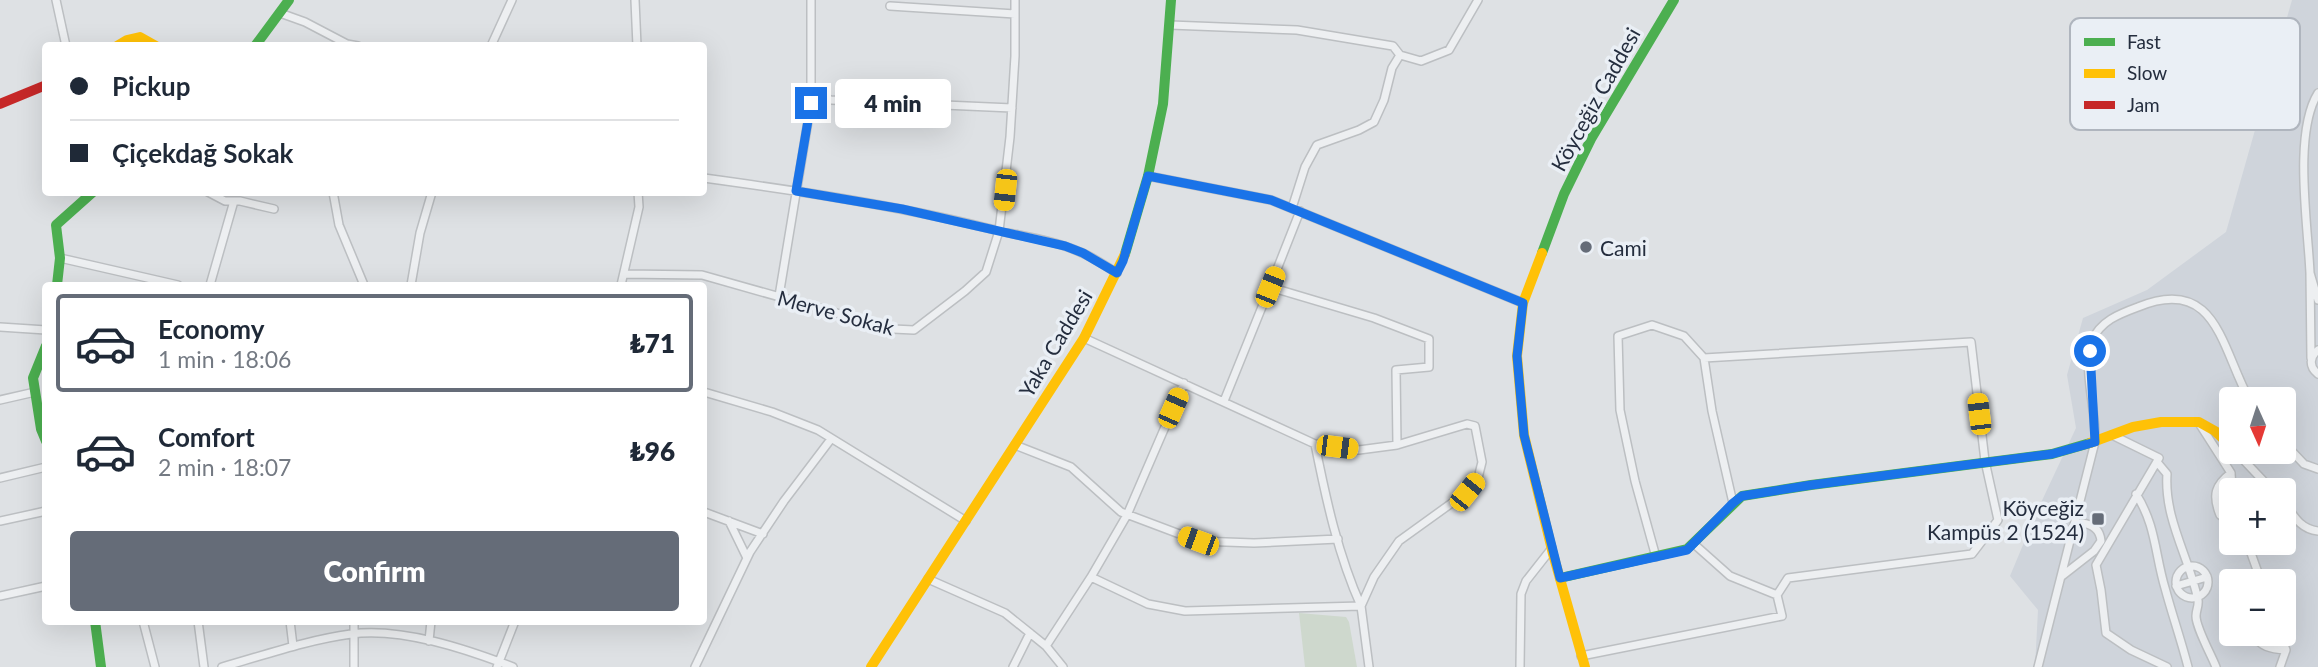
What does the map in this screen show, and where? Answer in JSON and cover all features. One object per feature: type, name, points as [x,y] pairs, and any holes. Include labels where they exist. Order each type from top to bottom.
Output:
[{"type":"street","points":[[56,0],[65,42]]},
{"type":"street","points":[[258,42],[289,0]]},
{"type":"street","points":[[493,42],[512,0]]},
{"type":"street","points":[[635,0],[637,42]]},
{"type":"street","points":[[779,296],[811,96],[811,0]]},
{"type":"street","points":[[999,231],[1012,108],[1015,0]]},
{"type":"street","name":"Yaka Caddesi","points":[[871,667],[1084,338],[1123,261],[1148,176],[1163,104],[1171,0]]},
{"type":"street","points":[[1170,24],[1297,30],[1393,46],[1400,55],[1421,61],[1449,50],[1478,0]]},
{"type":"street","name":"Köyceğiz Caddesi","points":[[1585,667],[1524,435],[1517,356],[1523,303],[1564,194],[1591,139],[1674,0]]},
{"type":"street","points":[[890,6],[1015,14]]},
{"type":"street","points":[[280,13],[343,42]]},
{"type":"street","points":[[124,42],[140,37],[149,42]]},
{"type":"street","points":[[1224,401],[1270,287],[1296,210],[1305,167],[1317,145],[1374,122],[1384,100],[1392,68],[1400,55]]},
{"type":"street","points":[[0,104],[42,87]]},
{"type":"street","points":[[2317,374],[2311,366],[2304,152],[2308,117],[2318,93]]},
{"type":"street","points":[[811,96],[831,100],[1012,108]]},
{"type":"street","points":[[1148,176],[1271,200],[1523,303]]},
{"type":"street","points":[[707,178],[902,209],[1065,246],[1117,273]]},
{"type":"street","points":[[57,282],[60,258],[56,225],[89,196]]},
{"type":"street","points":[[216,196],[225,201],[274,209]]},
{"type":"street","points":[[334,196],[339,225],[363,282]]},
{"type":"street","points":[[412,282],[420,233],[431,196]]},
{"type":"street","points":[[622,282],[639,207],[638,196]]},
{"type":"street","points":[[211,282],[234,201]]},
{"type":"street","name":"Merve Sokak","points":[[624,274],[702,275],[893,329],[914,330],[986,272],[999,231]]},
{"type":"street","points":[[60,258],[165,282]]},
{"type":"street","points":[[2310,273],[2318,300]]},
{"type":"street","points":[[1270,287],[1374,318],[1429,339],[1429,367],[1396,370],[1397,445]]},
{"type":"street","points":[[2038,667],[2095,442],[2089,361],[2092,341],[2097,332],[2114,316],[2161,298],[2188,300],[2208,314],[2215,324],[2244,387]]},
{"type":"street","points":[[1656,556],[1635,481],[1620,410],[1618,336],[1652,325],[1684,335],[1704,358],[1712,411],[1733,503]]},
{"type":"street","points":[[0,327],[42,330]]},
{"type":"street","points":[[1084,338],[1315,444],[1359,450],[1397,445],[1467,424],[1475,426],[1482,462],[1478,478],[1467,492],[1399,541],[1374,577],[1361,606]]},
{"type":"street","points":[[1581,656],[1782,616],[1777,595],[1788,578],[1972,554],[1998,520],[1985,461],[1971,342],[1704,358]]},
{"type":"street","points":[[2311,358],[2318,350]]},
{"type":"street","points":[[42,356],[33,378],[42,413]]},
{"type":"street","points":[[1046,646],[1091,577],[1127,514],[1184,383]]},
{"type":"street","points":[[0,400],[36,392]]},
{"type":"street","points":[[707,393],[772,412],[818,430],[966,521]]},
{"type":"street","points":[[1560,578],[1687,550],[1742,496],[2052,454],[2150,423],[2199,422],[2219,435]]},
{"type":"street","points":[[2199,422],[2231,473],[2231,478]]},
{"type":"street","points":[[2112,435],[2159,457],[2103,546],[2096,565],[2106,633],[2131,650],[2167,667]]},
{"type":"street","points":[[695,667],[747,558],[831,439]]},
{"type":"street","points":[[1315,444],[1324,490],[1350,581],[1361,606],[1370,667]]},
{"type":"street","points":[[1015,445],[1071,467],[1121,512],[1198,541],[1254,543],[1338,539]]},
{"type":"street","points":[[2296,456],[2304,464],[2318,469]]},
{"type":"street","points":[[2157,462],[2167,474],[2166,492],[2173,524],[2199,603],[2196,617],[2216,667]]},
{"type":"street","points":[[2247,464],[2261,478]]},
{"type":"street","points":[[0,478],[42,468]]},
{"type":"street","points":[[2224,478],[2231,473]]},
{"type":"street","points":[[2219,482],[2214,494],[2219,512]]},
{"type":"street","points":[[2136,494],[2144,506],[2157,544],[2164,587],[2175,616],[2188,667]]},
{"type":"street","points":[[0,521],[42,512]]},
{"type":"street","points":[[707,513],[762,534]]},
{"type":"street","points":[[2296,518],[2307,529],[2318,531]]},
{"type":"street","points":[[729,522],[747,558]]},
{"type":"street","points":[[2071,531],[2077,523],[2089,524],[2099,532],[2103,546]]},
{"type":"street","points":[[1693,544],[1730,576],[1777,595]]},
{"type":"street","points":[[2059,579],[2103,546]]},
{"type":"street","points":[[1520,667],[1521,594],[1526,581],[1552,548]]},
{"type":"street","points":[[2188,566],[2199,567],[2207,577],[2206,590],[2197,597],[2188,598],[2176,586],[2177,575],[2188,566]]},
{"type":"street","points":[[1091,577],[1148,604],[1185,611],[1361,606]]},
{"type":"street","points":[[2176,586],[2207,577]]},
{"type":"street","points":[[928,579],[1005,613],[1046,646],[1063,667]]},
{"type":"street","points":[[0,596],[42,587]]},
{"type":"street","points":[[96,625],[101,667]]},
{"type":"street","points":[[144,625],[155,667]]},
{"type":"street","points":[[199,625],[204,667]]},
{"type":"street","points":[[290,625],[293,646]]},
{"type":"street","points":[[354,625],[354,667]]},
{"type":"street","points":[[429,641],[431,625]]},
{"type":"street","points":[[498,664],[513,625]]},
{"type":"street","points":[[222,667],[252,663],[293,646],[353,634],[386,633],[429,641],[513,667]]},
{"type":"street","points":[[1013,667],[1030,633]]},
{"type":"street","points":[[2265,646],[2286,650]]},
{"type":"street","points":[[2280,667],[2286,650],[2284,646]]},
{"type":"shaded area","points":[[2292,0],[2318,0],[2318,667],[2035,667],[2038,610],[2010,576],[2076,428],[2067,375],[2083,318],[2147,290],[2226,232],[2255,130],[2300,130],[2300,18],[2287,18]]},
{"type":"shaded area","points":[[1299,613],[1346,617],[1357,667],[1305,667]]},
{"type":"traffic: fast","points":[[258,42],[289,0]]},
{"type":"traffic: fast","points":[[1125,254],[1148,176],[1163,104],[1171,0]]},
{"type":"traffic: fast","points":[[1542,253],[1564,194],[1591,139],[1674,0]]},
{"type":"traffic: fast","points":[[57,282],[60,258],[56,225],[89,196]]},
{"type":"traffic: fast","points":[[42,356],[33,378],[42,431]]},
{"type":"traffic: fast","points":[[1560,578],[1687,549],[1742,496],[2052,454],[2090,443]]},
{"type":"traffic: fast","points":[[96,625],[101,667]]},
{"type":"traffic: slow","points":[[124,42],[140,37],[149,42]]},
{"type":"traffic: slow","points":[[1542,253],[1523,303],[1517,356],[1524,435],[1553,554],[1585,667]]},
{"type":"traffic: slow","points":[[871,667],[1084,338],[1125,254]]},
{"type":"traffic: slow","points":[[2090,443],[2133,427],[2161,422],[2199,422],[2219,435]]},
{"type":"traffic: jam","points":[[0,104],[42,87]]},
{"type":"place","name":"Cami","points":[[1586,247]]},
{"type":"place","name":"Köyceğiz Kampüs 2 (1524)","points":[[2098,519]]},
{"type":"route","points":[[811,103],[796,191],[902,209],[1065,246],[1117,273],[1148,176],[1271,200],[1523,303],[1517,356],[1524,435],[1560,578],[1687,550],[1742,496],[2052,454],[2095,442],[2090,351]]}]
